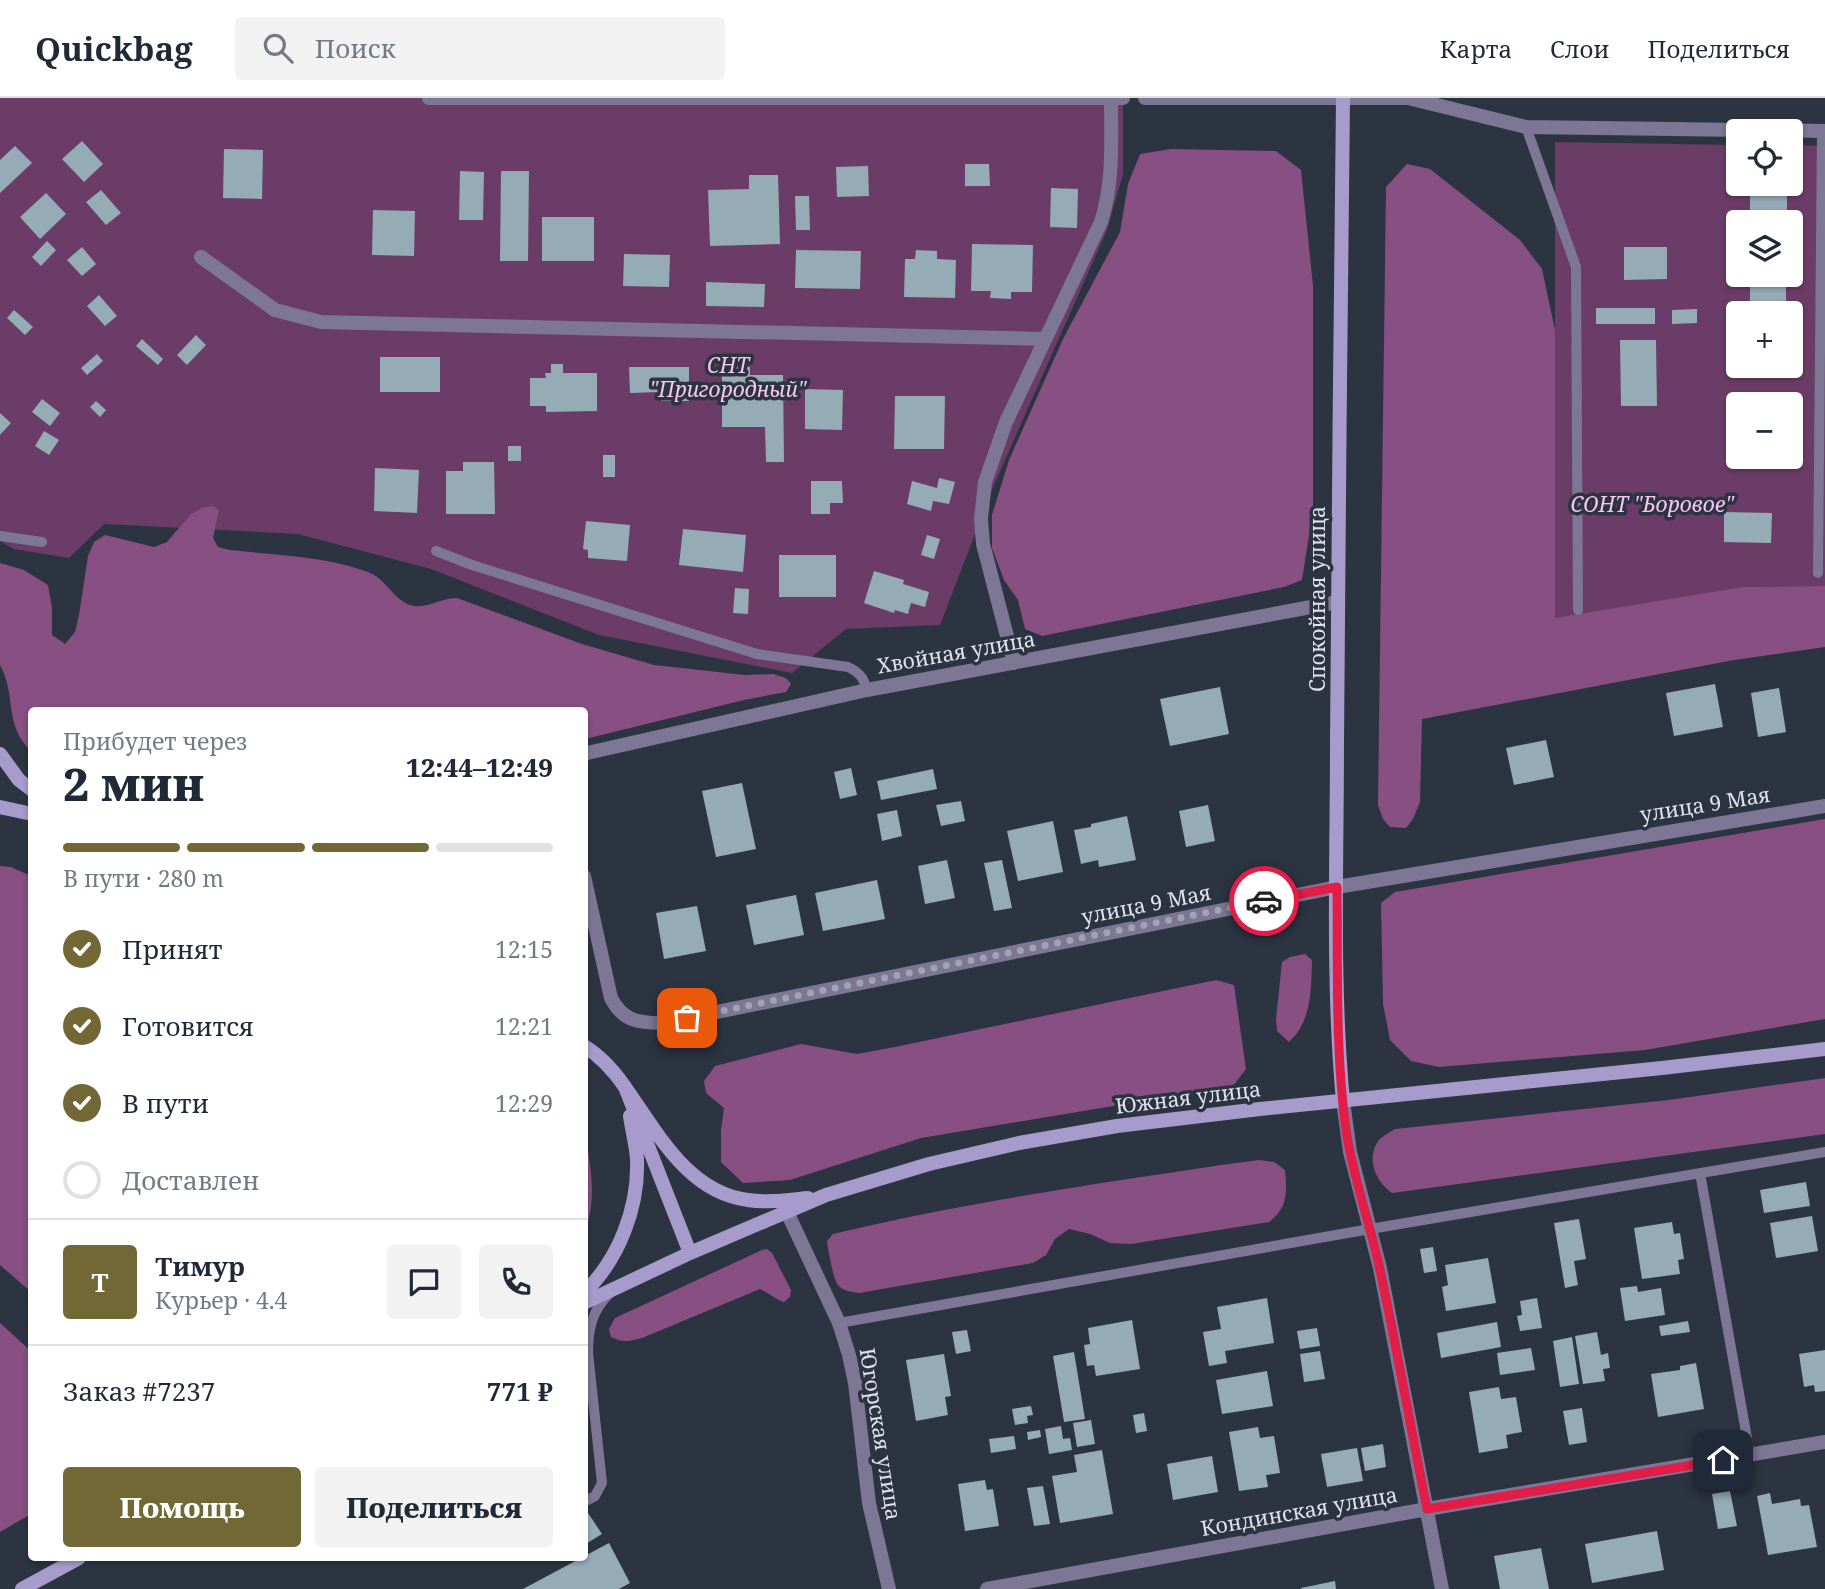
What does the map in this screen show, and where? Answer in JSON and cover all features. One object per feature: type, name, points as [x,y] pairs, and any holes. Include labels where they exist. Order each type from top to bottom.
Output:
[{"type":"main road","name":"Спокойная улица","points":[[1343,98],[1337,887],[1337,1017],[1343,1101]]},
{"type":"main road","points":[[0,754],[19,780],[28,787]]},
{"type":"main road","points":[[0,807],[28,813]]},
{"type":"main road","points":[[588,1049],[615,1072],[675,1159],[698,1179],[725,1195],[748,1200],[772,1201],[826,1195]]},
{"type":"main road","name":"Южная улица","points":[[588,1301],[690,1253],[826,1195],[929,1164],[1031,1141],[1117,1126],[1247,1110],[1825,1049]]},
{"type":"main road","points":[[625,1087],[690,1253]]},
{"type":"main road","points":[[588,1288],[614,1252],[634,1199],[637,1157],[625,1087]]},
{"type":"main road","points":[[22,1589],[73,1561]]},
{"type":"street","points":[[429,98],[1123,98]]},
{"type":"street","points":[[1014,663],[983,544],[981,519],[985,482],[1006,422],[1105,210],[1110,173],[1111,98]]},
{"type":"street","points":[[1145,98],[1408,98],[1525,127],[1824,131]]},
{"type":"street","points":[[201,257],[275,310],[321,322],[1045,339]]},
{"type":"street","name":"Хвойная улица","points":[[588,753],[867,690],[1338,602]]},
{"type":"street","name":"улица 9 Мая","points":[[588,894],[611,998],[617,1009],[642,1023],[662,1023],[1337,887],[1825,806]]},
{"type":"street","points":[[1343,1101],[1350,1152],[1380,1268],[1442,1589]]},
{"type":"street","name":"Югорская улица","points":[[787,1212],[839,1323],[855,1383],[869,1503],[890,1589]]},
{"type":"street","name":"Кондинская улица","points":[[987,1589],[1427,1509],[1825,1443]]},
{"type":"lane","points":[[1525,127],[1576,267],[1578,610]]},
{"type":"lane","points":[[1818,573],[1824,131]]},
{"type":"lane","points":[[0,536],[42,542]]},
{"type":"lane","points":[[436,551],[472,565],[757,654],[848,667],[858,671],[867,690]]},
{"type":"lane","points":[[839,1323],[1825,1152]]},
{"type":"lane","points":[[1700,1173],[1750,1455]]},
{"type":"lane","points":[[588,1334],[597,1307],[617,1287]]},
{"type":"lane","points":[[588,1368],[602,1483],[595,1496],[588,1500]]},
{"type":"green space","name":"СНТ \"Пригородный\"","points":[[0,98],[1123,98],[1123,174],[1107,230],[994,485],[940,625],[846,629],[792,673],[599,635],[431,569],[298,534],[104,524],[69,558],[14,549],[0,541]]},
{"type":"green space","name":"СОНТ \"Боровое\"","points":[[1555,142],[1726,145],[1726,196],[1803,196],[1803,145],[1825,146],[1825,586],[1742,587],[1555,619]]},
{"type":"shaded area","points":[[1171,149],[1276,151],[1301,170],[1313,286],[1313,510],[1302,580],[1284,587],[1042,636],[1025,629],[1018,600],[1004,580],[992,548],[992,515],[1009,460],[1063,339],[1120,232],[1128,184],[1140,154]]},
{"type":"shaded area","points":[[1407,164],[1430,169],[1520,240],[1542,269],[1555,330],[1555,618],[1742,587],[1825,586],[1825,647],[1734,660],[1422,719],[1420,802],[1406,828],[1390,827],[1383,819],[1378,805],[1386,187]]},
{"type":"shaded area","points":[[213,506],[219,510],[213,538],[218,547],[317,559],[352,567],[374,575],[410,605],[421,606],[457,598],[582,644],[654,665],[745,675],[773,674],[786,678],[791,684],[786,692],[588,738],[588,707],[28,707],[28,748],[13,720],[8,688],[0,665],[0,563],[24,570],[48,585],[52,608],[52,635],[65,644],[75,632],[88,556],[94,542],[105,535],[154,547],[167,542],[191,514]]},
{"type":"shaded area","points":[[1825,819],[1825,1019],[1645,1050],[1439,1067],[1411,1061],[1390,1040],[1383,1004],[1381,903],[1395,892]]},
{"type":"shaded area","points":[[0,866],[11,867],[28,875],[28,1289],[0,1265]]},
{"type":"shaded area","points":[[1305,954],[1312,960],[1309,1004],[1302,1025],[1289,1042],[1277,1031],[1282,962]]},
{"type":"shaded area","points":[[1216,980],[1234,985],[1246,1069],[1233,1086],[921,1138],[790,1180],[743,1183],[721,1162],[724,1108],[706,1093],[704,1081],[715,1066],[801,1044],[857,1054]]},
{"type":"shaded area","points":[[1825,1078],[1825,1134],[1392,1193],[1378,1178],[1373,1164],[1377,1143],[1395,1129],[1669,1100]]},
{"type":"shaded area","points":[[588,1153],[592,1195],[588,1222]]},
{"type":"shaded area","points":[[1259,1160],[1274,1162],[1285,1170],[1285,1199],[1280,1211],[1269,1222],[1131,1244],[1110,1243],[1069,1229],[1055,1239],[1046,1255],[1033,1263],[859,1293],[848,1291],[836,1282],[827,1241],[833,1234],[996,1200]]},
{"type":"shaded area","points":[[767,1249],[772,1253],[791,1290],[790,1297],[784,1302],[760,1289],[642,1338],[627,1341],[611,1337],[609,1329],[615,1318]]},
{"type":"shaded area","points":[[0,1323],[28,1348],[28,1516],[0,1532]]},
{"type":"building","points":[[82,141],[103,164],[84,182],[62,159]]},
{"type":"building","points":[[15,146],[32,163],[0,193],[0,160]]},
{"type":"building","points":[[224,149],[263,150],[262,199],[223,198]]},
{"type":"building","points":[[965,164],[989,164],[990,186],[965,186]]},
{"type":"building","points":[[868,166],[869,196],[837,197],[836,167]]},
{"type":"building","points":[[460,171],[484,172],[483,220],[459,220]]},
{"type":"building","points":[[501,171],[529,171],[528,261],[500,261]]},
{"type":"building","points":[[749,175],[778,175],[780,244],[710,246],[708,190],[749,189]]},
{"type":"building","points":[[1051,188],[1078,189],[1077,228],[1050,227]]},
{"type":"building","points":[[101,190],[121,213],[106,225],[86,202]]},
{"type":"building","points":[[46,193],[66,214],[40,239],[20,217]]},
{"type":"building","points":[[795,196],[809,196],[810,230],[796,230]]},
{"type":"building","points":[[1750,196],[1787,196],[1787,210],[1750,210]]},
{"type":"building","points":[[373,210],[415,211],[414,256],[372,255]]},
{"type":"building","points":[[542,217],[594,217],[594,261],[542,261]]},
{"type":"building","points":[[47,241],[56,250],[41,266],[32,257]]},
{"type":"building","points":[[972,244],[1033,245],[1032,292],[1011,292],[1011,299],[990,298],[991,291],[971,291]]},
{"type":"building","points":[[82,247],[96,264],[82,276],[67,260]]},
{"type":"building","points":[[1624,247],[1667,247],[1667,279],[1624,280]]},
{"type":"building","points":[[796,250],[861,251],[860,289],[795,288]]},
{"type":"building","points":[[916,250],[937,251],[937,259],[956,260],[955,298],[904,297],[905,259],[915,259]]},
{"type":"building","points":[[624,254],[670,255],[669,287],[623,286]]},
{"type":"building","points":[[706,282],[765,284],[764,307],[706,306]]},
{"type":"building","points":[[1750,287],[1786,287],[1786,301],[1750,301]]},
{"type":"building","points":[[99,295],[117,316],[105,326],[87,306]]},
{"type":"building","points":[[1596,308],[1655,308],[1655,324],[1596,324]]},
{"type":"building","points":[[1697,309],[1697,323],[1672,324],[1672,310]]},
{"type":"building","points":[[14,310],[33,327],[25,335],[7,318]]},
{"type":"building","points":[[196,335],[206,345],[187,365],[177,355]]},
{"type":"building","points":[[142,339],[163,359],[158,365],[136,346]]},
{"type":"building","points":[[1620,340],[1656,340],[1657,406],[1621,406]]},
{"type":"building","points":[[97,354],[103,361],[87,375],[81,368]]},
{"type":"building","points":[[380,357],[440,357],[440,392],[380,392]]},
{"type":"building","points":[[551,364],[563,364],[563,373],[597,373],[597,411],[546,412],[546,406],[530,406],[530,378],[546,378],[545,373],[551,373]]},
{"type":"building","points":[[629,367],[689,367],[689,401],[661,401],[661,392],[630,393]]},
{"type":"building","points":[[736,367],[750,367],[750,375],[783,375],[784,462],[766,462],[765,427],[722,427],[722,375],[737,375]]},
{"type":"building","points":[[805,389],[843,390],[842,430],[805,429]]},
{"type":"building","points":[[895,396],[945,396],[944,449],[894,449]]},
{"type":"building","points":[[42,399],[60,413],[50,426],[32,412]]},
{"type":"building","points":[[96,401],[106,410],[100,417],[90,407]]},
{"type":"building","points":[[0,413],[11,423],[0,435]]},
{"type":"building","points":[[44,431],[59,440],[49,455],[35,446]]},
{"type":"building","points":[[508,446],[521,446],[521,461],[508,461]]},
{"type":"building","points":[[603,455],[615,455],[615,477],[603,477]]},
{"type":"building","points":[[463,462],[494,462],[495,514],[446,514],[446,471],[463,471]]},
{"type":"building","points":[[375,468],[419,470],[417,513],[374,511]]},
{"type":"building","points":[[939,478],[955,482],[949,504],[933,501],[931,511],[907,504],[912,481],[937,488]]},
{"type":"building","points":[[811,481],[842,481],[843,503],[830,503],[830,514],[811,514]]},
{"type":"building","points":[[1724,512],[1772,513],[1771,543],[1724,542]]},
{"type":"building","points":[[586,521],[630,525],[627,561],[588,558],[588,550],[583,549]]},
{"type":"building","points":[[683,529],[746,535],[743,572],[679,565]]},
{"type":"building","points":[[927,535],[940,539],[934,559],[921,555]]},
{"type":"building","points":[[779,555],[836,555],[836,597],[779,597]]},
{"type":"building","points":[[874,571],[904,580],[903,584],[929,592],[925,607],[911,603],[908,614],[895,610],[894,613],[864,603]]},
{"type":"building","points":[[735,588],[749,589],[748,614],[733,613]]},
{"type":"building","points":[[1715,684],[1723,727],[1674,736],[1666,693]]},
{"type":"building","points":[[1220,687],[1229,734],[1170,746],[1160,699]]},
{"type":"building","points":[[1779,688],[1786,732],[1758,737],[1751,693]]},
{"type":"building","points":[[1546,740],[1554,777],[1514,785],[1506,748]]},
{"type":"building","points":[[851,768],[857,795],[840,799],[834,772]]},
{"type":"building","points":[[933,769],[937,789],[881,800],[877,781]]},
{"type":"building","points":[[742,783],[756,849],[716,857],[702,791]]},
{"type":"building","points":[[961,801],[965,821],[941,826],[936,805]]},
{"type":"building","points":[[1208,805],[1215,841],[1186,847],[1179,811]]},
{"type":"building","points":[[897,810],[902,836],[882,841],[877,814]]},
{"type":"building","points":[[1127,816],[1136,860],[1099,867],[1098,860],[1081,864],[1074,830]]},
{"type":"building","points":[[1053,821],[1063,872],[1018,881],[1007,831]]},
{"type":"building","points":[[947,860],[955,898],[925,904],[918,866]]},
{"type":"building","points":[[1002,860],[1012,908],[994,911],[984,863]]},
{"type":"building","points":[[877,880],[885,919],[823,931],[815,893]]},
{"type":"building","points":[[796,895],[804,935],[754,945],[746,905]]},
{"type":"building","points":[[697,906],[706,951],[664,959],[656,913]]},
{"type":"building","points":[[1806,1182],[1810,1206],[1764,1213],[1760,1190]]},
{"type":"building","points":[[1812,1216],[1818,1251],[1776,1258],[1770,1223]]},
{"type":"building","points":[[1579,1219],[1586,1259],[1574,1261],[1578,1285],[1565,1288],[1554,1223]]},
{"type":"building","points":[[1672,1222],[1674,1234],[1680,1233],[1684,1259],[1678,1260],[1680,1274],[1642,1279],[1634,1228]]},
{"type":"building","points":[[1433,1247],[1437,1271],[1424,1273],[1420,1249]]},
{"type":"building","points":[[1488,1258],[1496,1303],[1446,1311],[1442,1287],[1448,1285],[1445,1265]]},
{"type":"building","points":[[1637,1286],[1638,1292],[1661,1288],[1665,1315],[1625,1321],[1620,1288]]},
{"type":"building","points":[[1267,1298],[1274,1343],[1225,1351],[1227,1363],[1209,1366],[1203,1332],[1221,1329],[1217,1307]]},
{"type":"building","points":[[1537,1298],[1542,1328],[1520,1331],[1517,1316],[1522,1315],[1520,1301]]},
{"type":"building","points":[[1132,1320],[1140,1369],[1096,1376],[1094,1365],[1087,1366],[1084,1345],[1090,1344],[1088,1328]]},
{"type":"building","points":[[1688,1321],[1690,1332],[1661,1336],[1659,1326]]},
{"type":"building","points":[[1497,1322],[1501,1347],[1441,1358],[1437,1333]]},
{"type":"building","points":[[1317,1328],[1320,1346],[1300,1349],[1297,1331]]},
{"type":"building","points":[[967,1330],[971,1351],[956,1354],[952,1332]]},
{"type":"building","points":[[1597,1332],[1601,1355],[1608,1353],[1610,1368],[1603,1369],[1605,1381],[1583,1384],[1575,1336]]},
{"type":"building","points":[[1572,1337],[1579,1384],[1560,1387],[1553,1341]]},
{"type":"building","points":[[1531,1348],[1535,1370],[1500,1375],[1497,1353]]},
{"type":"building","points":[[1825,1350],[1825,1391],[1815,1392],[1814,1385],[1804,1387],[1799,1354]]},
{"type":"building","points":[[1320,1351],[1325,1379],[1304,1382],[1300,1354]]},
{"type":"building","points":[[1074,1352],[1085,1419],[1064,1422],[1053,1356]]},
{"type":"building","points":[[944,1354],[951,1396],[945,1397],[948,1415],[916,1421],[906,1360]]},
{"type":"building","points":[[1696,1363],[1704,1409],[1658,1417],[1651,1374],[1680,1370],[1680,1366]]},
{"type":"building","points":[[1267,1371],[1273,1406],[1222,1414],[1216,1380]]},
{"type":"building","points":[[1499,1387],[1501,1399],[1516,1397],[1522,1432],[1506,1435],[1508,1448],[1479,1453],[1469,1392]]},
{"type":"building","points":[[1031,1406],[1033,1415],[1027,1416],[1028,1423],[1015,1425],[1012,1409]]},
{"type":"building","points":[[1582,1408],[1587,1442],[1569,1445],[1563,1411]]},
{"type":"building","points":[[1144,1413],[1147,1431],[1136,1433],[1133,1415]]},
{"type":"building","points":[[1091,1420],[1095,1444],[1077,1447],[1073,1423]]},
{"type":"building","points":[[1061,1426],[1063,1439],[1070,1438],[1072,1450],[1049,1454],[1045,1429]]},
{"type":"building","points":[[1258,1427],[1260,1438],[1274,1436],[1280,1473],[1266,1475],[1268,1487],[1239,1491],[1229,1432]]},
{"type":"building","points":[[1040,1430],[1041,1437],[1028,1440],[1027,1432]]},
{"type":"building","points":[[1014,1436],[1016,1449],[991,1453],[989,1439]]},
{"type":"building","points":[[1383,1444],[1386,1467],[1365,1471],[1361,1448]]},
{"type":"building","points":[[1357,1448],[1363,1481],[1327,1487],[1321,1454]]},
{"type":"building","points":[[1102,1450],[1113,1514],[1060,1523],[1052,1476],[1077,1472],[1074,1455]]},
{"type":"building","points":[[1212,1456],[1218,1492],[1173,1500],[1167,1464]]},
{"type":"building","points":[[985,1480],[987,1490],[993,1489],[999,1526],[965,1531],[958,1484]]},
{"type":"building","points":[[1043,1486],[1050,1524],[1034,1526],[1027,1488]]},
{"type":"building","points":[[1730,1491],[1737,1526],[1718,1529],[1712,1494]]},
{"type":"building","points":[[1770,1493],[1772,1504],[1800,1499],[1801,1506],[1809,1505],[1817,1547],[1768,1555],[1757,1496]]},
{"type":"building","points":[[588,1513],[602,1534],[588,1543]]},
{"type":"building","points":[[1657,1531],[1664,1570],[1592,1583],[1585,1544]]},
{"type":"building","points":[[609,1543],[630,1583],[619,1589],[523,1589],[575,1561],[588,1561],[588,1554]]},
{"type":"building","points":[[1541,1548],[1549,1589],[1500,1589],[1494,1556]]},
{"type":"building","points":[[1335,1581],[1336,1589],[1301,1589],[1301,1588]]},
{"type":"way so far","points":[[687,1018],[1264,901]]},
{"type":"route","points":[[1264,901],[1337,887],[1337,1017],[1346,1128],[1380,1268],[1427,1509],[1723,1460]]}]
